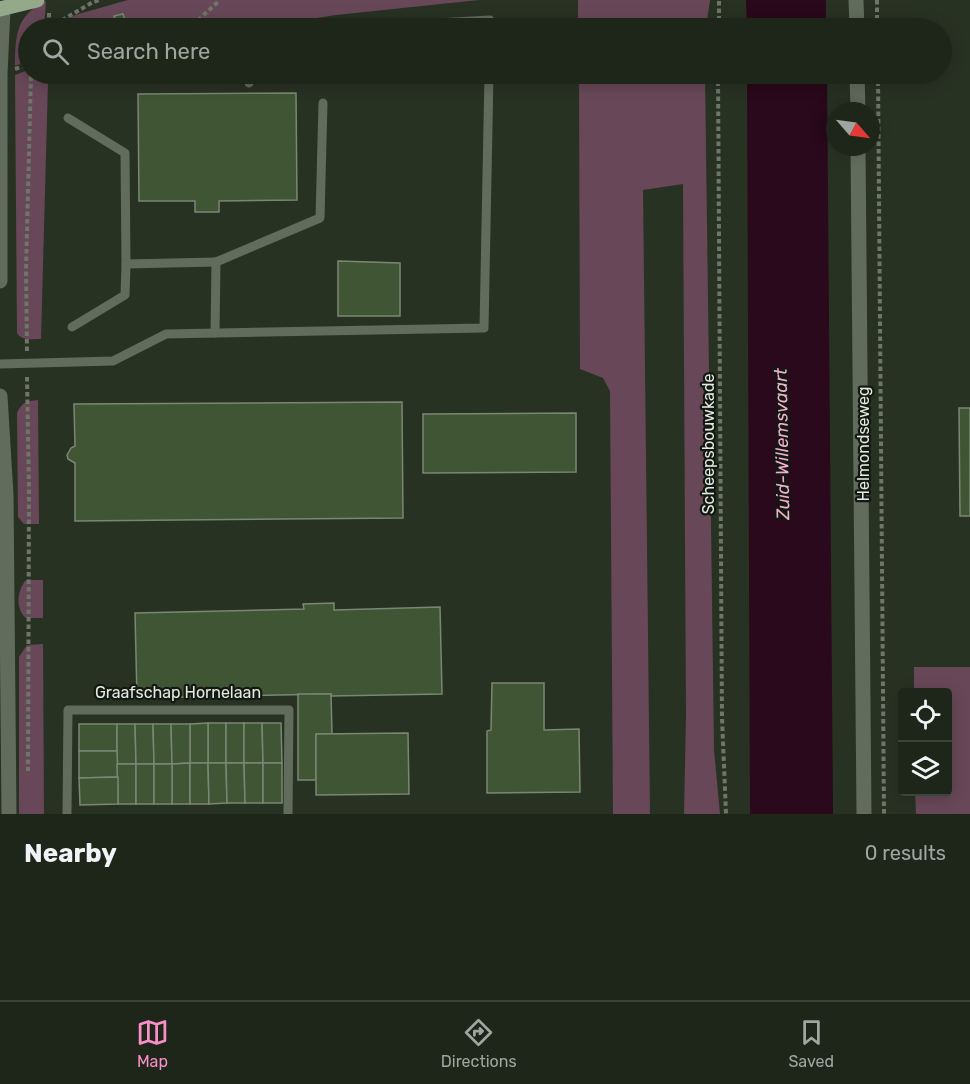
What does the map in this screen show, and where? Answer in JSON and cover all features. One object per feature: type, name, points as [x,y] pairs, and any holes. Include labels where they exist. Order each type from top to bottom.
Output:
[{"type":"main road","points":[[1,8],[37,0]]},
{"type":"street","points":[[856,0],[857,18]]},
{"type":"street","points":[[0,281],[1,8]]},
{"type":"street","points":[[857,84],[858,102]]},
{"type":"street","name":"Helmondseweg","points":[[858,156],[864,814]]},
{"type":"street","points":[[0,396],[6,495],[9,814]]},
{"type":"lane","points":[[0,364],[113,361],[166,334],[484,328],[489,84]]},
{"type":"lane","points":[[126,264],[216,262],[320,218],[323,104]]},
{"type":"lane","points":[[68,118],[125,153],[125,295],[72,327]]},
{"type":"lane","points":[[215,333],[216,262]]},
{"type":"lane","name":"Graafschap Hornelaan","points":[[67,814],[68,710],[289,710],[288,814]]},
{"type":"path","points":[[66,18],[100,0]]},
{"type":"path","points":[[200,18],[220,0]]},
{"type":"path","points":[[719,0],[719,18]]},
{"type":"path","points":[[877,0],[877,18]]},
{"type":"path","points":[[28,780],[29,492],[26,270],[31,84]]},
{"type":"path","name":"Scheepsbouwkade","points":[[718,84],[722,706],[726,814]]},
{"type":"path","name":"Helmondseweg","points":[[878,84],[884,814]]},
{"type":"shaded area","points":[[128,0],[479,0],[317,18],[71,18]]},
{"type":"shaded area","points":[[578,0],[710,0],[707,18],[578,18]]},
{"type":"shaded area","points":[[46,1],[45,18],[24,18],[28,13]]},
{"type":"shaded area","points":[[18,32],[18,65],[15,66],[16,45]]},
{"type":"shaded area","points":[[18,74],[18,84],[48,84],[41,339],[24,338],[17,333],[15,75]]},
{"type":"shaded area","points":[[579,84],[705,84],[714,750],[720,814],[684,814],[686,716],[683,184],[643,190],[650,814],[613,814],[610,391],[603,378],[580,369]]},
{"type":"shaded area","points":[[38,400],[39,524],[24,524],[18,517],[17,413],[25,403]]},
{"type":"shaded area","points":[[26,580],[43,580],[43,618],[26,618],[20,610],[19,594]]},
{"type":"shaded area","points":[[43,644],[44,814],[19,814],[19,657],[27,645]]},
{"type":"shaded area","points":[[914,667],[970,667],[970,814],[916,814],[915,796],[952,796],[952,688],[914,688]]},
{"type":"water","points":[[746,0],[826,0],[826,18],[747,18]]},
{"type":"water","name":"Zuid-Willemsvaart","points":[[747,84],[827,84],[833,814],[750,814]]},
{"type":"building","points":[[123,14],[124,18],[115,18],[114,16]]},
{"type":"building","points":[[296,93],[297,200],[219,201],[219,212],[195,212],[195,201],[139,201],[138,94]]},
{"type":"building","points":[[338,261],[400,263],[400,316],[338,316]]},
{"type":"building","points":[[402,402],[403,518],[75,521],[75,463],[68,459],[67,455],[75,446],[74,404]]},
{"type":"building","points":[[959,408],[970,408],[970,516],[960,516]]},
{"type":"building","points":[[576,413],[576,472],[423,473],[423,414]]},
{"type":"building","points":[[334,603],[334,610],[440,607],[442,694],[137,698],[135,613],[304,609],[303,604]]},
{"type":"building","points":[[492,683],[544,683],[544,730],[579,729],[580,792],[487,793],[487,731],[491,730]]},
{"type":"building","points":[[298,694],[331,694],[332,734],[316,734],[316,780],[298,780]]},
{"type":"building","points":[[208,723],[226,723],[226,763],[208,763]]},
{"type":"building","points":[[208,723],[208,763],[190,763],[190,724]]},
{"type":"building","points":[[226,723],[244,723],[244,763],[226,763]]},
{"type":"building","points":[[244,723],[262,723],[263,763],[244,763]]},
{"type":"building","points":[[262,723],[281,723],[282,763],[263,763]]},
{"type":"building","points":[[79,724],[117,724],[117,751],[79,751]]},
{"type":"building","points":[[117,724],[135,724],[136,764],[117,764]]},
{"type":"building","points":[[135,724],[153,724],[154,764],[136,764]]},
{"type":"building","points":[[153,724],[171,724],[172,764],[154,764]]},
{"type":"building","points":[[171,724],[190,724],[190,763],[172,764]]},
{"type":"building","points":[[408,733],[409,794],[316,795],[316,734]]},
{"type":"building","points":[[79,751],[117,751],[118,777],[79,778]]},
{"type":"building","points":[[190,763],[190,804],[172,804],[172,764]]},
{"type":"building","points":[[190,763],[208,763],[209,804],[190,804]]},
{"type":"building","points":[[208,763],[226,763],[227,803],[209,804]]},
{"type":"building","points":[[226,763],[244,763],[245,803],[227,803]]},
{"type":"building","points":[[244,763],[263,763],[263,803],[245,803]]},
{"type":"building","points":[[263,763],[282,763],[282,803],[263,803]]},
{"type":"building","points":[[117,764],[136,764],[136,804],[118,804]]},
{"type":"building","points":[[136,764],[154,764],[154,804],[136,804]]},
{"type":"building","points":[[154,764],[172,764],[172,804],[154,804]]},
{"type":"building","points":[[118,777],[118,804],[80,805],[79,778]]}]
